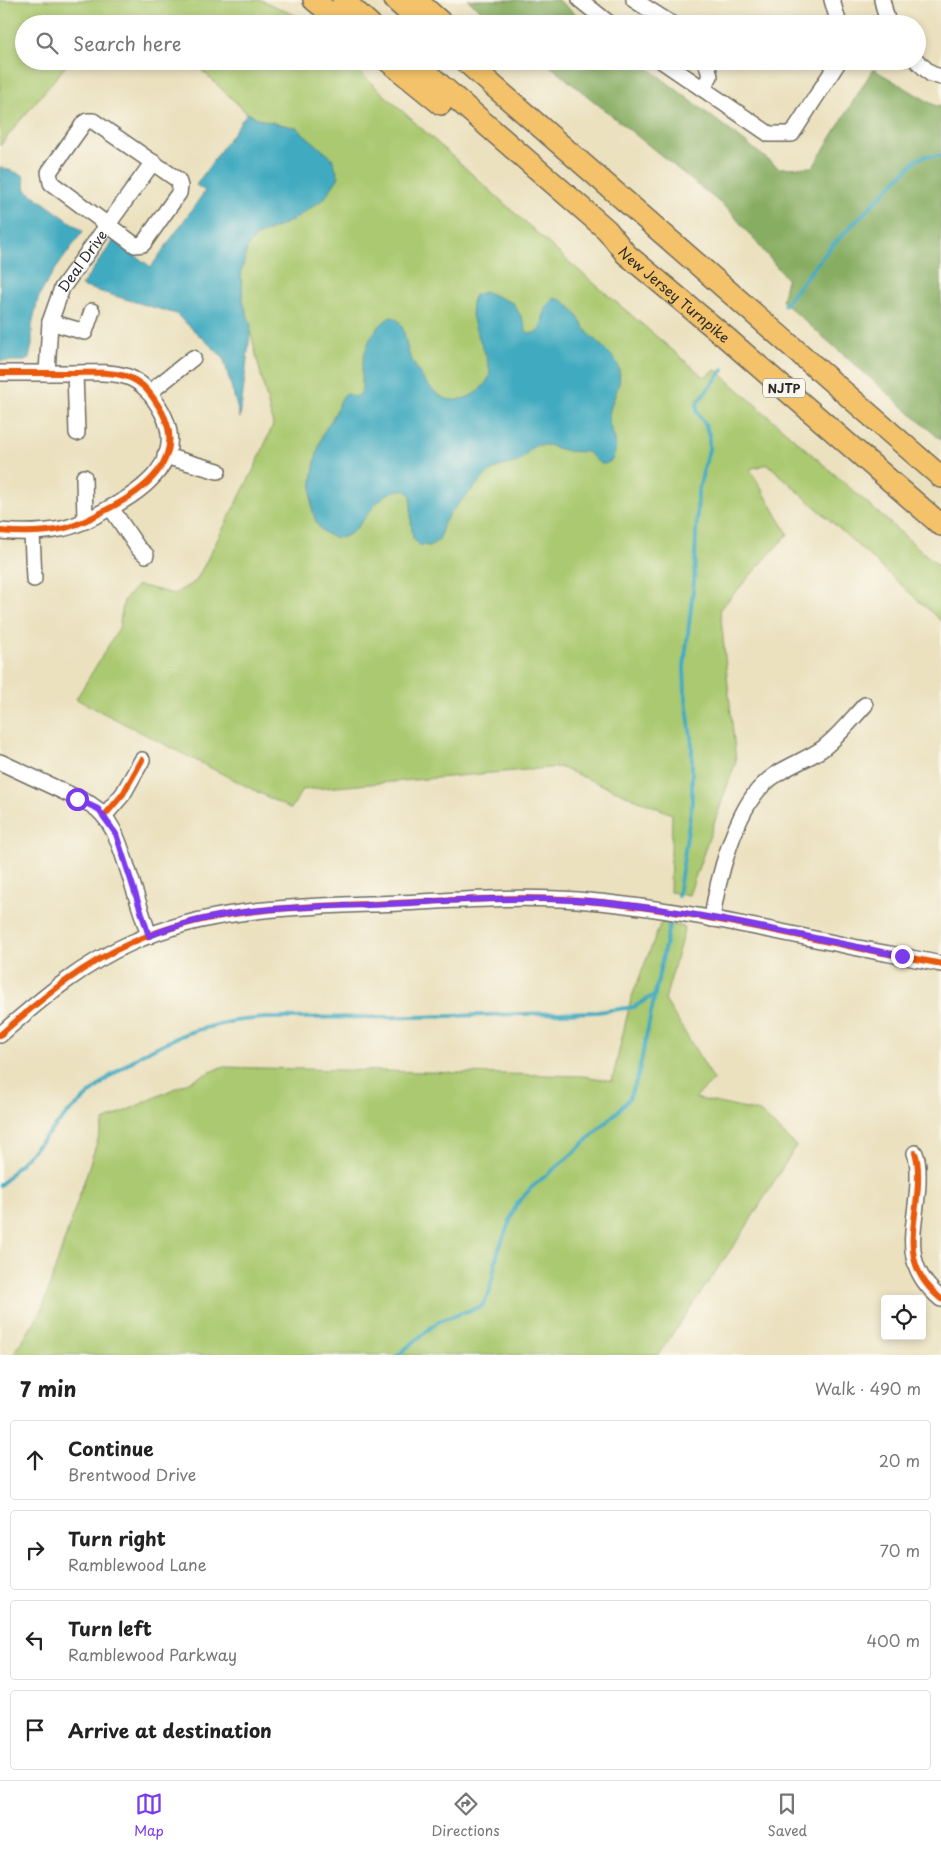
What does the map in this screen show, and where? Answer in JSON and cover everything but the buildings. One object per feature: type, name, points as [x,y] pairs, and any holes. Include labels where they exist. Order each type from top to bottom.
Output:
[{"type":"highway","points":[[314,0],[332,15]]},
{"type":"highway","points":[[343,0],[360,15]]},
{"type":"highway","points":[[395,0],[412,15]]},
{"type":"highway","points":[[416,0],[433,15]]},
{"type":"highway","points":[[399,70],[603,240],[626,254]]},
{"type":"highway","name":"New Jersey Turnpike","points":[[423,70],[607,230],[626,254],[723,335],[941,525]]},
{"type":"highway","name":"NJTP","points":[[475,70],[941,477]]},
{"type":"highway","points":[[493,70],[571,153]]},
{"type":"street","points":[[580,0],[599,15]]},
{"type":"street","points":[[634,0],[658,15]]},
{"type":"street","points":[[832,0],[836,15]]},
{"type":"street","points":[[882,0],[886,15]]},
{"type":"street","points":[[675,70],[769,134],[792,134],[833,70]]},
{"type":"street","points":[[702,89],[710,76],[708,70]]},
{"type":"street","points":[[926,70],[930,74],[941,77]]},
{"type":"street","points":[[87,121],[93,121],[153,162],[178,180],[180,186],[179,193],[143,244],[135,245],[108,225],[51,183],[49,177],[49,172],[87,121]]},
{"type":"street","name":"Deal Drive","points":[[47,373],[50,322],[62,288],[153,162]]},
{"type":"street","points":[[50,322],[85,332],[92,312]]},
{"type":"street","points":[[149,393],[193,358]]},
{"type":"street","points":[[0,373],[106,372],[125,376],[142,383],[168,424],[170,440],[163,465],[143,488],[111,508],[62,529],[32,533],[0,531]]},
{"type":"street","points":[[75,373],[77,433]]},
{"type":"street","points":[[166,456],[218,472]]},
{"type":"street","points":[[84,477],[85,520]]},
{"type":"street","points":[[111,508],[138,548],[146,556]]},
{"type":"street","points":[[32,533],[34,579]]},
{"type":"street","points":[[712,919],[715,895],[729,847],[753,796],[777,773],[826,746],[865,705]]},
{"type":"street","points":[[104,816],[123,794],[142,760]]},
{"type":"street","points":[[0,762],[90,804],[104,816],[116,834],[122,850],[149,936]]},
{"type":"street","points":[[0,1035],[62,983],[108,954],[184,923],[265,909],[509,899],[547,899],[604,903],[712,919],[941,964]]},
{"type":"street","points":[[915,1153],[918,1162],[917,1202],[911,1233],[912,1249],[916,1266],[924,1281],[941,1299]]},
{"type":"green space","points":[[0,0],[261,0],[295,15],[15,15],[15,70],[62,70],[0,146]]},
{"type":"green space","points":[[468,0],[558,0],[577,15],[486,15]]},
{"type":"green space","points":[[202,70],[357,70],[569,262],[704,377],[716,370],[941,568],[941,621],[768,464],[750,469],[788,534],[720,609],[736,761],[689,895],[670,892],[672,814],[559,767],[302,790],[291,809],[76,699],[119,628],[124,600],[138,585],[174,594],[196,581],[255,467],[273,425],[243,301],[241,273],[247,248],[256,236],[291,221],[297,128],[262,120],[247,113]]},
{"type":"green space","points":[[555,70],[651,70],[779,168],[813,167],[872,70],[936,106],[941,105],[941,440],[782,301],[787,279],[730,211]]},
{"type":"green space","points":[[661,922],[685,927],[665,1000],[714,1080],[695,1098],[760,1112],[796,1146],[743,1232],[658,1355],[13,1355],[41,1312],[104,1121],[221,1067],[584,1076],[612,1081],[631,999]]},
{"type":"water","points":[[247,113],[262,120],[297,128],[332,158],[339,177],[324,199],[291,221],[256,236],[247,248],[241,273],[243,301],[251,326],[240,418],[223,357],[176,314],[81,286],[114,240],[151,267],[205,191],[196,185]]},
{"type":"water","points":[[0,167],[23,175],[26,190],[83,231],[48,280],[38,299],[32,325],[32,345],[29,358],[25,361],[0,361]]},
{"type":"water","points":[[486,292],[513,303],[522,318],[527,332],[532,333],[536,333],[539,330],[545,308],[548,304],[553,299],[562,300],[573,310],[587,331],[614,359],[620,375],[609,417],[616,446],[612,460],[601,464],[587,452],[567,451],[547,445],[536,445],[518,462],[498,467],[486,475],[450,513],[444,523],[439,540],[430,546],[420,545],[413,539],[411,496],[405,490],[393,491],[383,497],[352,533],[343,537],[333,537],[322,531],[315,520],[312,507],[311,491],[315,460],[323,433],[344,395],[346,393],[355,397],[360,395],[363,360],[367,345],[374,332],[391,317],[396,318],[402,326],[411,359],[427,383],[442,397],[456,400],[463,399],[482,387],[490,375],[489,366],[472,313],[475,295]]},
{"type":"waterway","points":[[784,305],[828,250],[916,160],[925,156],[941,156]]},
{"type":"waterway","points":[[678,896],[692,803],[692,744],[685,692],[684,667],[694,582],[698,492],[709,449],[709,435],[705,424],[697,412],[697,403],[723,370]]},
{"type":"waterway","points":[[398,1355],[439,1321],[482,1306],[489,1294],[498,1251],[516,1205],[532,1187],[571,1155],[629,1099],[638,1076],[669,926]]},
{"type":"waterway","points":[[0,1185],[67,1114],[109,1077],[142,1054],[197,1030],[234,1021],[263,1018],[413,1017],[597,1012],[634,1007],[654,995]]},
{"type":"cycle path","points":[[0,373],[106,373],[119,374],[131,378],[147,390],[162,412],[168,429],[169,444],[165,459],[158,472],[147,483],[120,502],[95,516],[61,529],[31,532],[0,531]]},
{"type":"cycle path","points":[[104,816],[123,794],[142,760]]},
{"type":"cycle path","points":[[0,1035],[63,983],[96,961],[133,942],[161,931],[219,916],[279,909],[499,899],[577,900],[644,907],[711,918],[941,964]]},
{"type":"cycle path","points":[[915,1153],[918,1175],[913,1231],[914,1259],[919,1272],[928,1286],[941,1299]]},
{"type":"route","points":[[77,799],[98,809],[112,826],[122,850],[149,936],[184,923],[265,909],[547,899],[632,906],[766,929],[902,956]]}]
